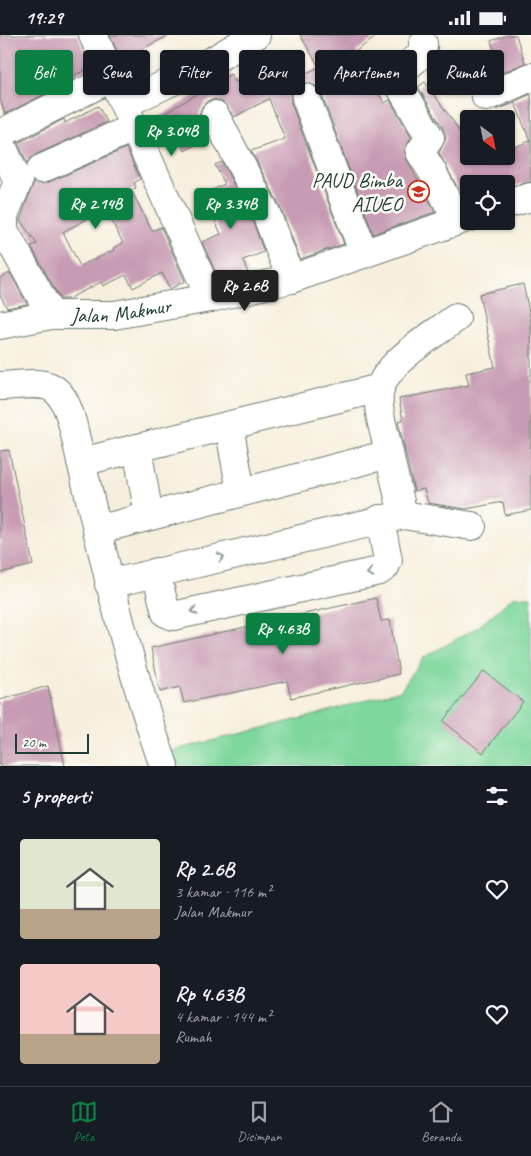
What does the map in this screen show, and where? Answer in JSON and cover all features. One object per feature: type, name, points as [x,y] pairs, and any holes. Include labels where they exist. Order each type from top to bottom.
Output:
[{"type":"street","points":[[93,35],[100,50]]},
{"type":"street","points":[[41,169],[130,116],[200,68],[256,35]]},
{"type":"street","points":[[423,44],[421,53],[400,74],[398,81],[430,139],[420,152],[460,214]]},
{"type":"street","points":[[486,97],[531,77]]},
{"type":"street","points":[[0,134],[83,92]]},
{"type":"street","points":[[121,95],[210,299]]},
{"type":"street","points":[[306,97],[364,254]]},
{"type":"street","points":[[215,115],[266,213],[291,279]]},
{"type":"street","points":[[0,141],[18,182],[4,215],[4,230],[51,315]]},
{"type":"street","points":[[515,201],[531,197]]},
{"type":"street","name":"Jalan Makmur","points":[[0,325],[51,315],[114,315],[210,299],[291,279],[460,220]]},
{"type":"street","points":[[156,572],[166,613],[173,616],[379,571],[385,567],[388,560],[391,517],[389,454],[380,401],[380,388],[387,375],[399,361],[456,318]]},
{"type":"street","points":[[0,386],[46,385],[56,388],[67,405],[109,584],[136,684],[164,766]]},
{"type":"street","points":[[81,462],[380,388]]},
{"type":"street","points":[[229,426],[241,492]]},
{"type":"street","points":[[137,448],[149,516]]},
{"type":"street","points":[[97,530],[389,454]]},
{"type":"street","points":[[109,584],[391,517],[472,526]]},
{"type":"green space","points":[[513,597],[531,597],[531,766],[179,766],[171,751],[315,715],[401,690],[423,658],[478,627]]},
{"type":"building","points":[[0,35],[78,35],[83,50],[83,71],[73,76],[73,50],[15,50],[15,95],[43,95],[5,114],[0,99]]},
{"type":"building","points":[[110,35],[170,35],[140,50],[116,50]]},
{"type":"building","points":[[300,35],[379,35],[357,50],[315,50],[315,60]]},
{"type":"building","points":[[507,35],[516,35],[525,63],[504,72],[504,50],[494,50],[491,41]]},
{"type":"building","points":[[315,69],[315,86],[305,83],[305,74]]},
{"type":"building","points":[[231,74],[235,82],[239,80],[239,95],[291,95],[291,103],[344,244],[300,259],[280,206],[251,151],[285,139],[269,99],[234,117],[223,102],[215,99],[207,101],[199,115],[209,137],[185,151],[176,135],[159,144],[150,122],[196,95],[229,95],[229,75]]},
{"type":"building","points":[[425,82],[427,85],[427,95],[434,95],[460,133],[460,165],[515,165],[515,147],[530,141],[515,103],[496,110],[531,94],[531,182],[515,185],[515,175],[460,175],[460,193],[439,153],[446,138],[444,130],[418,87]]},
{"type":"building","points":[[322,95],[380,95],[384,103],[390,100],[411,137],[404,151],[435,212],[373,234]]},
{"type":"building","points":[[98,106],[107,122],[35,155],[27,163],[18,143],[64,119],[65,123]]},
{"type":"building","points":[[126,148],[140,179],[134,183],[136,188],[131,190],[152,231],[161,227],[185,281],[170,289],[162,273],[133,288],[126,275],[103,286],[101,282],[68,299],[60,299],[31,246],[37,244],[20,220],[34,182],[47,183]],"holes":[[[105,209],[123,243],[113,248],[114,250],[80,266],[63,232]]]},
{"type":"building","points":[[222,162],[252,219],[264,252],[243,260],[248,273],[219,280],[202,242],[221,234],[203,194],[225,184],[215,165]]},
{"type":"building","points":[[10,273],[27,304],[7,308],[0,295],[0,278]]},
{"type":"building","points":[[523,284],[531,321],[531,510],[505,515],[503,502],[466,509],[428,503],[424,489],[414,491],[398,421],[403,420],[399,399],[469,385],[466,373],[495,367],[479,294]]},
{"type":"building","points":[[9,450],[33,565],[0,573],[0,451]]},
{"type":"building","points":[[376,598],[381,621],[390,620],[399,674],[291,698],[287,681],[184,703],[180,687],[160,692],[151,648]]},
{"type":"building","points":[[484,671],[523,702],[483,753],[443,721]]},
{"type":"building","points":[[48,686],[65,766],[0,766],[0,700]]},
{"type":"place","name":"PAUD Bimba AIUEO","points":[[418,192]]}]
